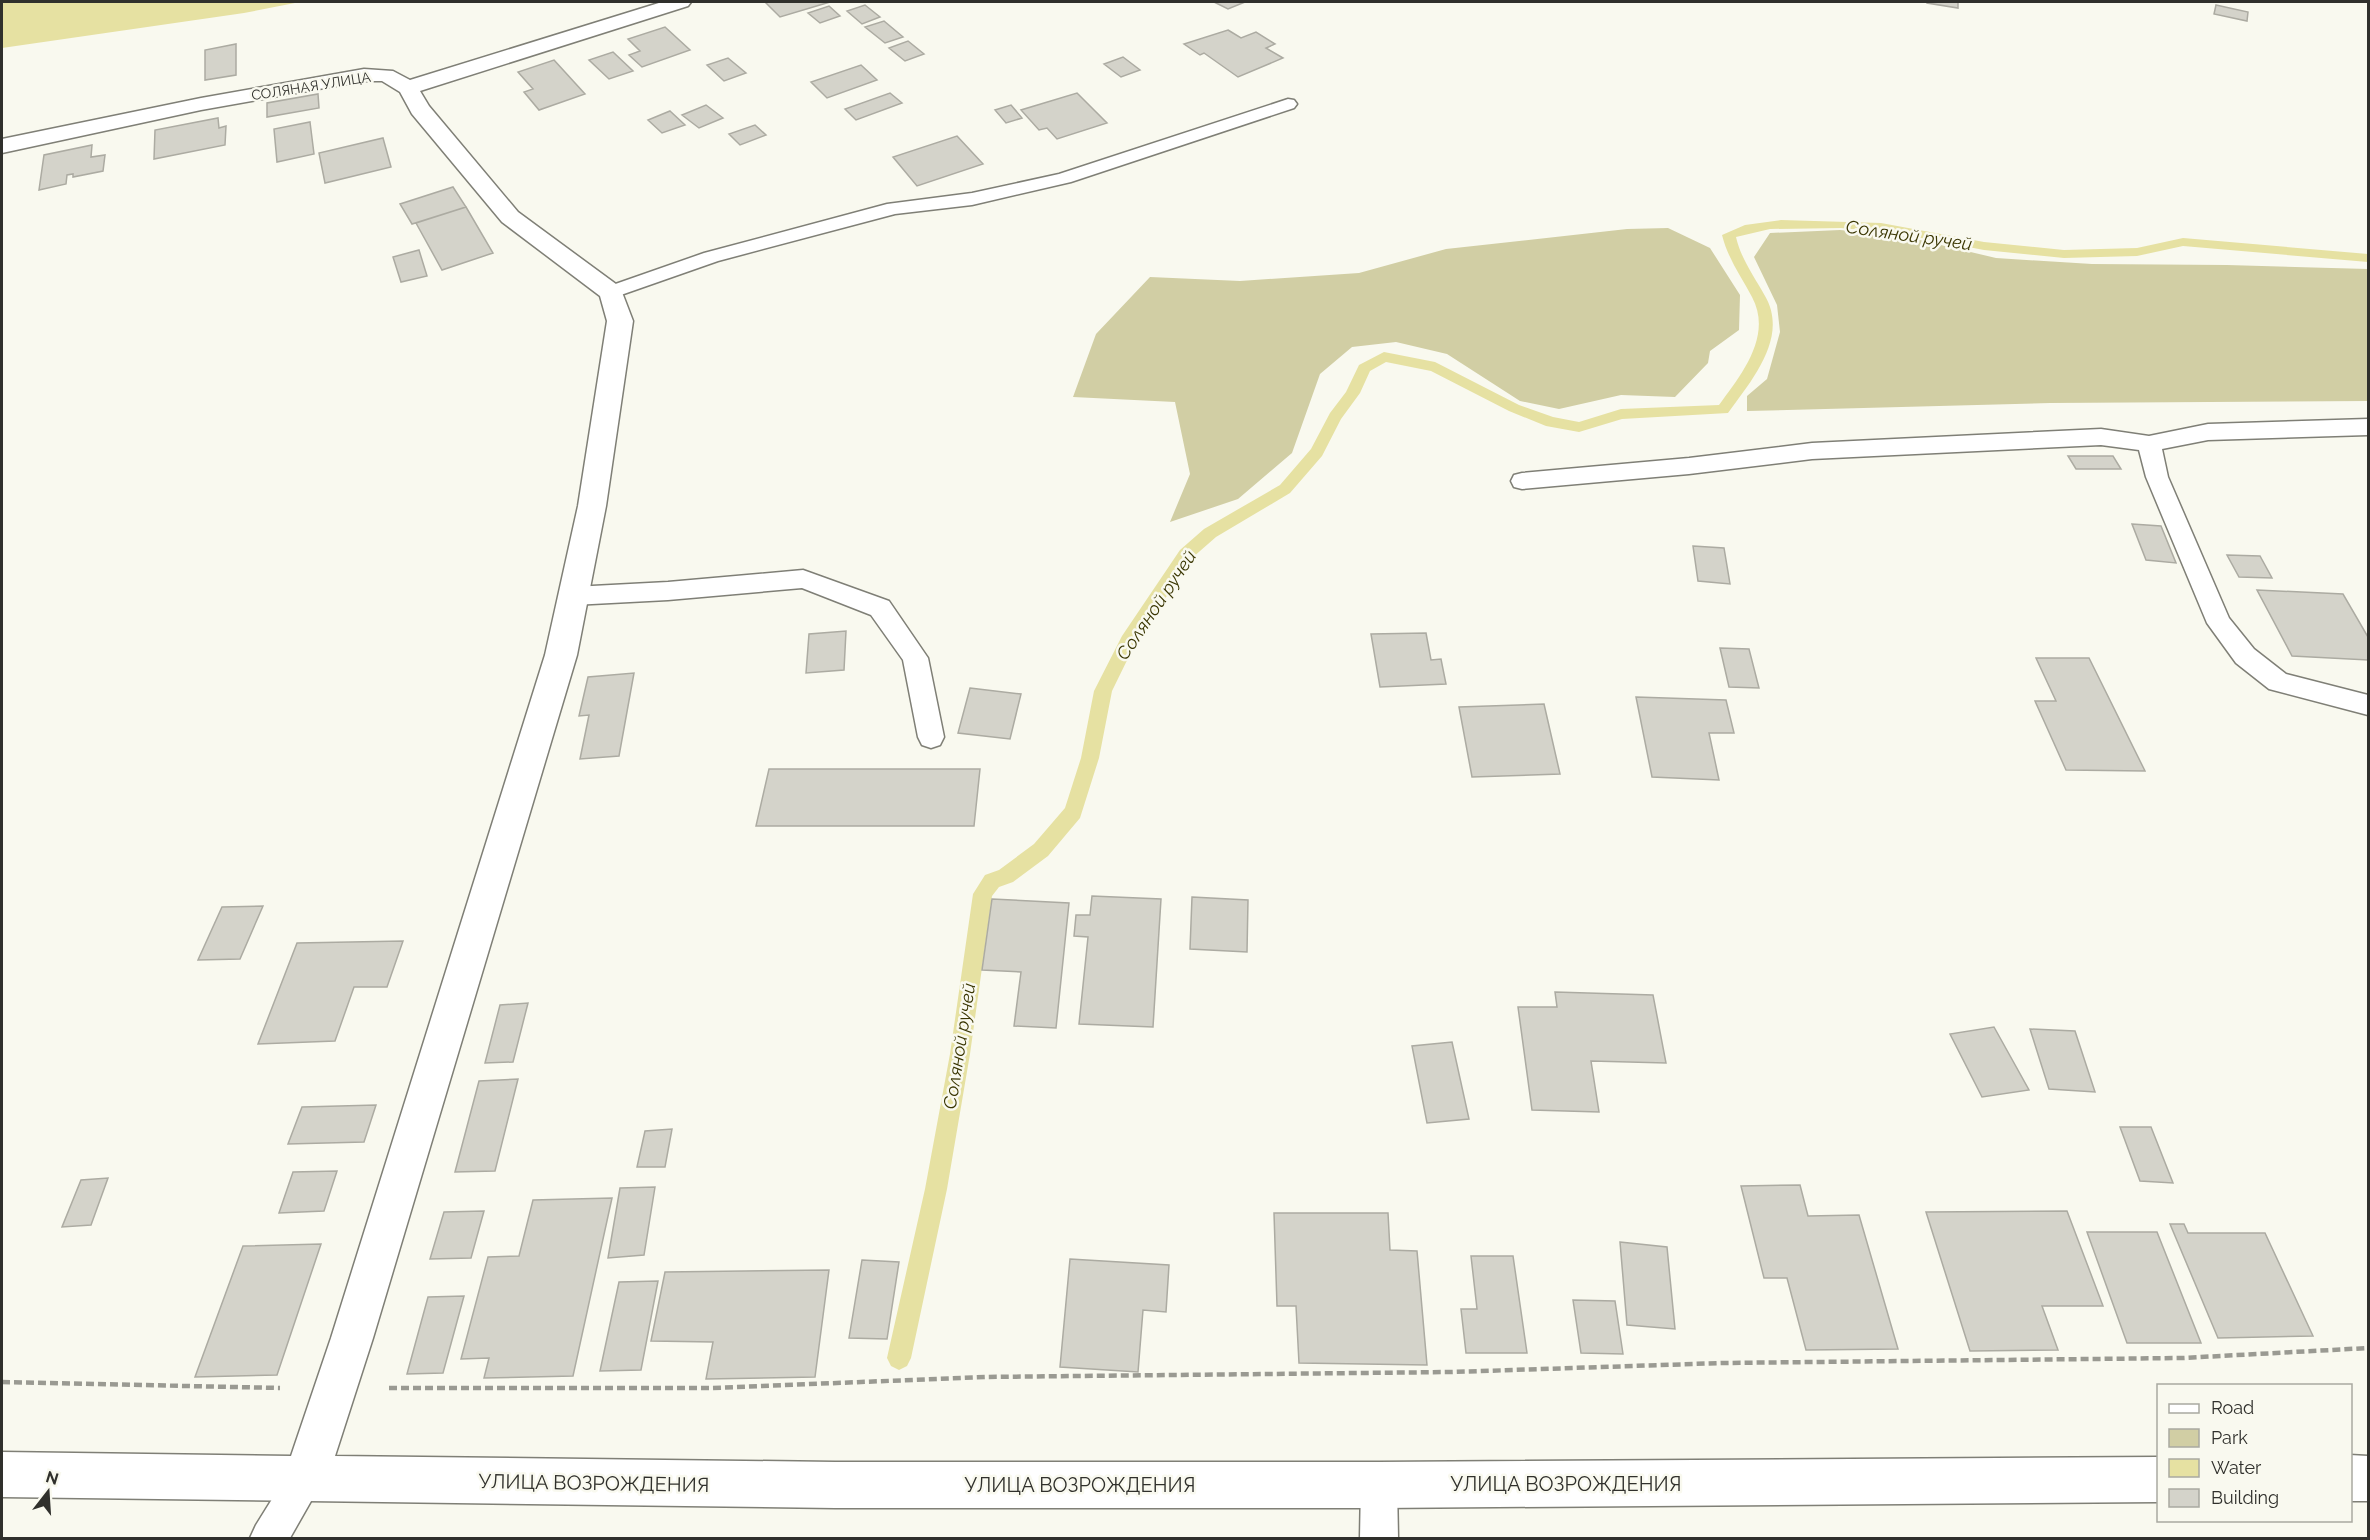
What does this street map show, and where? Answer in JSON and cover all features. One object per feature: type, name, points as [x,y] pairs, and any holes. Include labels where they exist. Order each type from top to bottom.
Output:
[{"type":"street","points":[[305,1480],[336,1389],[561,655],[592,506],[620,321],[611,292],[510,218],[420,109],[408,88],[681,2]]},
{"type":"street","name":"СОЛЯНАЯ УЛИЦА","points":[[2,146],[201,104],[364,75],[386,75],[408,88]]},
{"type":"street","name":"УЛИЦА ВОЗРОЖДЕНИЯ","points":[[2,1475],[835,1485],[1379,1485],[2157,1480]]},
{"type":"street","points":[[2352,1478],[2368,1478]]},
{"type":"lane","points":[[611,292],[711,257],[894,208],[972,199],[1064,178],[1288,104]]},
{"type":"lane","points":[[1522,481],[1689,466],[1812,451],[2101,437],[2149,444],[2208,432],[2368,427]]},
{"type":"lane","points":[[2149,444],[2157,477],[2218,623],[2245,656],[2278,682],[2368,705]]},
{"type":"lane","points":[[573,596],[668,591],[803,579],[880,608],[915,658],[931,736]]},
{"type":"lane","points":[[269,1539],[305,1480]]},
{"type":"lane","points":[[1379,1485],[1379,1539]]},
{"type":"path","points":[[2,1382],[336,1389],[712,1388],[985,1377],[1428,1372],[1722,1363],[2171,1358],[2368,1348]]},
{"type":"green space","points":[[1668,228],[1710,248],[1740,295],[1739,330],[1710,351],[1708,363],[1675,397],[1621,395],[1559,409],[1520,401],[1447,354],[1396,342],[1352,347],[1320,374],[1292,453],[1238,499],[1170,522],[1190,474],[1175,402],[1073,397],[1096,334],[1150,277],[1240,281],[1359,273],[1446,249],[1627,229]]},
{"type":"green space","points":[[1840,230],[1907,237],[1996,258],[2092,264],[2368,269],[2368,401],[2050,403],[1747,411],[1747,396],[1767,379],[1780,332],[1777,305],[1754,257],[1770,233]]},
{"type":"water","points":[[2,2],[300,2],[244,13],[2,48]]},
{"type":"building","points":[[765,2],[830,2],[780,17]]},
{"type":"building","points":[[1214,2],[1245,2],[1228,9]]},
{"type":"building","points":[[1958,2],[1958,8],[1927,3]]},
{"type":"building","points":[[865,5],[880,17],[862,24],[847,11]]},
{"type":"building","points":[[2216,5],[2248,12],[2247,21],[2214,14]]},
{"type":"building","points":[[829,6],[840,16],[820,23],[808,13]]},
{"type":"building","points":[[884,21],[903,37],[885,43],[865,27]]},
{"type":"building","points":[[665,27],[690,50],[642,67],[629,55],[640,51],[628,39]]},
{"type":"building","points":[[1228,30],[1241,38],[1256,32],[1275,44],[1266,48],[1283,58],[1238,77],[1204,53],[1200,55],[1184,44]]},
{"type":"building","points":[[908,41],[924,54],[905,61],[889,48]]},
{"type":"building","points":[[236,44],[236,75],[205,80],[205,50]]},
{"type":"building","points":[[613,52],[633,71],[609,79],[589,60]]},
{"type":"building","points":[[1123,57],[1140,70],[1121,77],[1104,64]]},
{"type":"building","points":[[728,58],[746,73],[724,81],[707,65]]},
{"type":"building","points":[[554,60],[585,94],[539,110],[524,92],[533,89],[518,72]]},
{"type":"building","points":[[861,65],[877,80],[827,98],[811,82]]},
{"type":"building","points":[[890,93],[902,103],[856,120],[845,109]]},
{"type":"building","points":[[1077,93],[1107,123],[1057,139],[1047,128],[1039,130],[1021,110]]},
{"type":"building","points":[[318,94],[319,108],[267,117],[267,103]]},
{"type":"building","points":[[706,105],[723,118],[699,128],[682,115]]},
{"type":"building","points":[[1011,105],[1022,118],[1006,123],[995,110]]},
{"type":"building","points":[[670,111],[685,125],[662,133],[648,120]]},
{"type":"building","points":[[218,118],[219,128],[226,126],[225,145],[154,159],[155,130]]},
{"type":"building","points":[[310,122],[314,154],[277,162],[274,129]]},
{"type":"building","points":[[755,125],[766,135],[740,145],[729,134]]},
{"type":"building","points":[[957,136],[983,164],[917,186],[893,157]]},
{"type":"building","points":[[383,138],[391,167],[325,183],[319,153]]},
{"type":"building","points":[[92,145],[91,157],[105,155],[103,171],[73,177],[73,174],[67,175],[66,184],[39,190],[44,155]]},
{"type":"building","points":[[453,187],[466,207],[412,224],[400,204]]},
{"type":"building","points":[[466,207],[493,253],[442,270],[416,223]]},
{"type":"building","points":[[419,250],[427,276],[401,282],[393,257]]},
{"type":"building","points":[[2068,456],[2113,456],[2121,469],[2076,469]]},
{"type":"building","points":[[2132,524],[2161,526],[2176,563],[2146,560]]},
{"type":"building","points":[[1693,546],[1724,548],[1730,584],[1698,581]]},
{"type":"building","points":[[2227,555],[2260,556],[2272,578],[2239,577]]},
{"type":"building","points":[[2257,590],[2343,594],[2368,637],[2368,660],[2292,656]]},
{"type":"building","points":[[846,631],[844,670],[806,673],[809,634]]},
{"type":"building","points":[[1426,633],[1431,660],[1441,659],[1446,684],[1380,687],[1371,634]]},
{"type":"building","points":[[1720,648],[1749,649],[1759,688],[1729,687]]},
{"type":"building","points":[[2036,658],[2089,658],[2145,771],[2066,770],[2035,701],[2056,701]]},
{"type":"building","points":[[634,673],[619,756],[580,759],[589,715],[579,716],[588,677]]},
{"type":"building","points":[[970,688],[1021,694],[1010,739],[958,733]]},
{"type":"building","points":[[1636,697],[1726,700],[1734,733],[1709,733],[1719,780],[1652,777]]},
{"type":"building","points":[[1544,704],[1560,774],[1472,777],[1459,707]]},
{"type":"building","points":[[769,769],[980,769],[974,826],[756,826]]},
{"type":"building","points":[[1092,896],[1161,899],[1153,1027],[1079,1024],[1088,937],[1074,936],[1076,915],[1090,915]]},
{"type":"building","points":[[1192,897],[1248,900],[1247,952],[1190,949]]},
{"type":"building","points":[[992,899],[1069,903],[1056,1028],[1014,1026],[1021,972],[982,970]]},
{"type":"building","points":[[263,906],[240,959],[198,960],[222,907]]},
{"type":"building","points":[[403,941],[387,987],[354,987],[335,1041],[258,1044],[297,943]]},
{"type":"building","points":[[1555,992],[1653,995],[1666,1063],[1591,1061],[1599,1112],[1532,1110],[1518,1007],[1557,1007]]},
{"type":"building","points":[[528,1003],[513,1062],[485,1063],[500,1005]]},
{"type":"building","points":[[1994,1027],[2029,1090],[1982,1097],[1950,1034]]},
{"type":"building","points":[[2030,1029],[2075,1031],[2095,1092],[2049,1089]]},
{"type":"building","points":[[1452,1042],[1469,1119],[1427,1123],[1412,1046]]},
{"type":"building","points":[[518,1079],[495,1171],[455,1172],[479,1081]]},
{"type":"building","points":[[376,1105],[364,1142],[288,1144],[302,1107]]},
{"type":"building","points":[[2120,1127],[2151,1127],[2173,1183],[2140,1181]]},
{"type":"building","points":[[672,1129],[665,1167],[637,1167],[645,1131]]},
{"type":"building","points":[[337,1171],[324,1211],[279,1213],[293,1172]]},
{"type":"building","points":[[108,1178],[91,1225],[62,1227],[81,1180]]},
{"type":"building","points":[[1800,1185],[1808,1216],[1859,1215],[1898,1349],[1806,1350],[1787,1278],[1764,1278],[1741,1186]]},
{"type":"building","points":[[655,1187],[644,1255],[608,1258],[620,1188]]},
{"type":"building","points":[[612,1198],[573,1376],[484,1378],[489,1358],[461,1359],[488,1257],[519,1256],[533,1200]]},
{"type":"building","points":[[484,1211],[471,1258],[430,1259],[444,1212]]},
{"type":"building","points":[[2067,1211],[2103,1306],[2042,1306],[2058,1350],[1970,1351],[1926,1212]]},
{"type":"building","points":[[1274,1213],[1388,1213],[1390,1250],[1417,1251],[1427,1365],[1299,1363],[1296,1306],[1277,1306]]},
{"type":"building","points":[[2170,1224],[2184,1224],[2188,1233],[2265,1233],[2313,1336],[2218,1338]]},
{"type":"building","points":[[2087,1232],[2157,1232],[2201,1343],[2127,1343]]},
{"type":"building","points":[[1620,1242],[1667,1247],[1675,1329],[1627,1325]]},
{"type":"building","points":[[321,1244],[277,1375],[195,1377],[243,1246]]},
{"type":"building","points":[[1471,1256],[1513,1256],[1527,1353],[1466,1353],[1461,1309],[1477,1309]]},
{"type":"building","points":[[1070,1259],[1169,1265],[1166,1312],[1143,1310],[1138,1372],[1060,1367]]},
{"type":"building","points":[[862,1260],[899,1262],[887,1339],[849,1338]]},
{"type":"building","points":[[829,1270],[815,1377],[706,1379],[713,1342],[651,1341],[665,1272]]},
{"type":"building","points":[[658,1281],[641,1370],[600,1371],[619,1282]]},
{"type":"building","points":[[464,1296],[443,1373],[407,1374],[428,1297]]},
{"type":"building","points":[[1573,1300],[1615,1301],[1623,1354],[1581,1353]]},
{"type":"waterway","name":"Соляной ручей","points":[[899,1358],[936,1189],[960,1054],[983,894],[992,881],[1006,876],[1041,850],[1073,812],[1090,758],[1103,691],[1128,641],[1186,554],[1210,533],[1285,489],[1317,452],[1335,417],[1353,393],[1364,368],[1384,357],[1435,367],[1514,408],[1551,422],[1579,427],[1621,414],[1723,410],[1756,360],[1766,331],[1767,318],[1763,305],[1735,255],[1729,235],[1749,228],[1770,225],[1827,224],[1881,227],[1984,246],[2064,254],[2137,252],[2183,242],[2368,258]]}]
